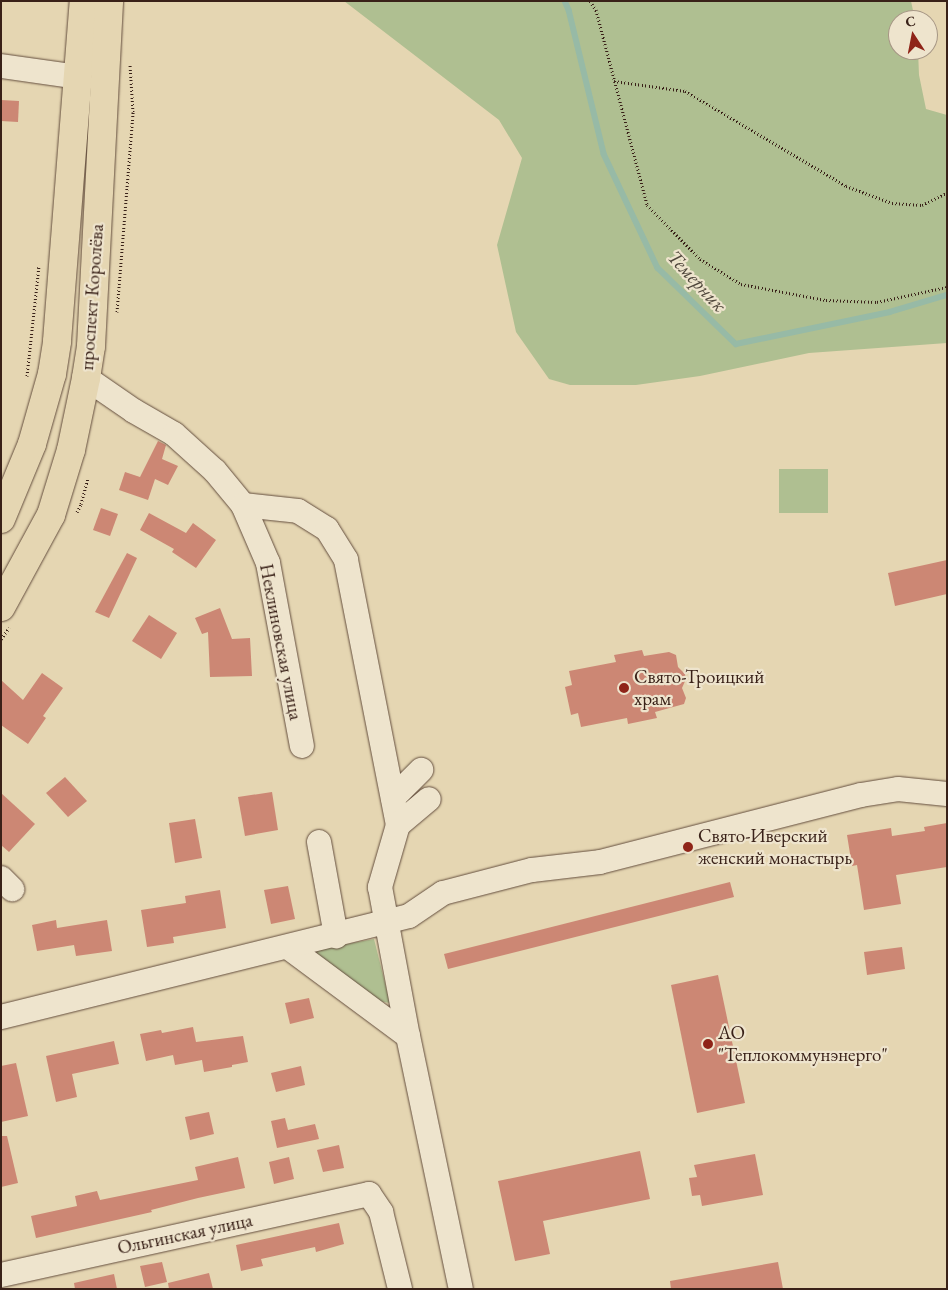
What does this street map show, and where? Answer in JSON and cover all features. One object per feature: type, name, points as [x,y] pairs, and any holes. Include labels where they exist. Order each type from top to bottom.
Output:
[{"type":"main road","name":"проспект Королёва","points":[[2,516],[32,444],[52,374],[57,341],[78,77],[96,4]]},
{"type":"main road","name":"проспект Королёва","points":[[1,607],[51,515],[72,450],[86,378],[91,346],[96,4]]},
{"type":"street","points":[[1,66],[78,77]]},
{"type":"street","name":"Неклиновская улица","points":[[86,378],[134,411],[174,434],[215,471],[243,505],[268,563],[302,746]]},
{"type":"street","points":[[243,505],[298,511],[327,529],[346,560],[398,825],[380,887],[408,1036],[461,1289]]},
{"type":"street","points":[[392,798],[421,770]]},
{"type":"street","points":[[1,1017],[336,936],[409,916],[443,893],[532,870],[600,862],[861,795],[898,789],[947,794]]},
{"type":"street","points":[[398,825],[429,799]]},
{"type":"street","points":[[319,842],[336,936]]},
{"type":"street","points":[[288,947],[408,1036]]},
{"type":"street","name":"Ольгинская улица","points":[[1,1275],[369,1194],[381,1212],[400,1289]]},
{"type":"path","points":[[590,1],[596,10],[647,205],[700,259],[741,284],[826,300],[877,302],[947,287]]},
{"type":"path","points":[[614,81],[685,91],[846,186],[892,203],[922,205],[947,193]]},
{"type":"path","points":[[26,380],[39,262]]},
{"type":"green space","points":[[344,1],[911,1],[913,10],[888,10],[888,60],[918,60],[919,75],[926,109],[947,115],[947,343],[809,353],[700,376],[636,385],[570,385],[549,379],[516,332],[497,245],[522,158],[499,120]]},
{"type":"green space","points":[[779,469],[828,469],[828,513],[779,513]]},
{"type":"green space","points":[[374,939],[390,1003],[378,1001],[309,951]]},
{"type":"building","points":[[1,100],[19,101],[18,122],[1,121]]},
{"type":"building","points":[[158,441],[166,445],[162,459],[178,466],[168,485],[155,479],[148,500],[119,490],[125,472],[140,477]]},
{"type":"building","points":[[101,508],[118,514],[110,536],[93,530]]},
{"type":"building","points":[[149,513],[186,533],[193,523],[216,540],[196,568],[172,552],[174,549],[140,530]]},
{"type":"building","points":[[127,553],[137,558],[109,618],[95,612]]},
{"type":"building","points":[[947,560],[947,594],[895,606],[888,573]]},
{"type":"building","points":[[220,608],[232,639],[250,638],[252,676],[210,677],[208,632],[202,634],[195,618]]},
{"type":"building","points":[[149,615],[177,633],[161,659],[132,641]]},
{"type":"building","name":"Свято-Троицкий храм","points":[[642,650],[644,656],[669,652],[676,655],[678,667],[685,674],[686,679],[682,688],[686,698],[684,704],[655,712],[657,718],[628,724],[627,718],[581,727],[578,713],[571,715],[565,687],[572,685],[569,671],[616,662],[614,655]]},
{"type":"building","points":[[42,673],[63,688],[43,716],[46,718],[28,744],[1,725],[1,680],[23,700]]},
{"type":"building","points":[[65,777],[87,801],[68,817],[46,793]]},
{"type":"building","points":[[272,792],[278,830],[245,836],[238,797]]},
{"type":"building","points":[[1,793],[35,824],[9,852],[1,845]]},
{"type":"building","points":[[195,819],[202,858],[175,863],[169,823]]},
{"type":"building","points":[[947,823],[947,867],[896,875],[901,904],[864,910],[857,865],[852,866],[847,835],[891,828],[892,836],[925,831],[924,827]]},
{"type":"building","points":[[730,882],[734,897],[448,969],[444,954]]},
{"type":"building","points":[[288,886],[295,919],[271,924],[264,890]]},
{"type":"building","points":[[220,890],[226,928],[173,937],[174,943],[147,947],[141,910],[186,903],[185,896]]},
{"type":"building","points":[[56,920],[57,928],[107,920],[112,951],[76,956],[74,945],[37,951],[32,925]]},
{"type":"building","points":[[902,947],[905,969],[867,975],[864,952]]},
{"type":"building","name":"АО \"Теплокоммунэнерго\"","points":[[718,975],[745,1103],[697,1113],[671,985]]},
{"type":"building","points":[[309,998],[314,1018],[290,1024],[285,1003]]},
{"type":"building","points":[[193,1027],[196,1042],[243,1036],[248,1062],[204,1072],[202,1060],[175,1065],[173,1055],[146,1061],[140,1034],[161,1030],[162,1033]]},
{"type":"building","points":[[114,1041],[119,1064],[72,1074],[77,1097],[56,1102],[46,1056]]},
{"type":"building","points":[[16,1063],[28,1116],[1,1122],[1,1066]]},
{"type":"building","points":[[301,1066],[305,1085],[276,1092],[271,1073]]},
{"type":"building","points":[[209,1112],[214,1134],[190,1140],[185,1117]]},
{"type":"building","points":[[285,1118],[288,1130],[315,1124],[319,1139],[277,1148],[271,1121]]},
{"type":"building","points":[[1,1136],[7,1136],[18,1183],[1,1187]]},
{"type":"building","points":[[339,1145],[344,1168],[323,1172],[317,1150]]},
{"type":"building","points":[[640,1151],[650,1199],[543,1221],[550,1254],[515,1261],[498,1181]]},
{"type":"building","points":[[755,1154],[763,1195],[702,1206],[700,1195],[692,1196],[689,1178],[697,1177],[694,1165]]},
{"type":"building","points":[[238,1157],[245,1188],[151,1210],[152,1212],[36,1238],[31,1216],[77,1206],[75,1196],[97,1191],[100,1200],[198,1180],[195,1167]]},
{"type":"building","points":[[289,1157],[294,1179],[274,1184],[269,1162]]},
{"type":"building","points":[[339,1223],[344,1244],[316,1252],[315,1247],[261,1259],[263,1266],[241,1271],[236,1245]]},
{"type":"building","points":[[162,1262],[167,1282],[145,1287],[140,1266]]},
{"type":"building","points":[[778,1262],[783,1289],[671,1289],[670,1281]]},
{"type":"building","points":[[209,1273],[213,1289],[169,1289],[168,1283]]},
{"type":"building","points":[[114,1274],[117,1289],[75,1289],[74,1283]]},
{"type":"waterway","name":"Темерник","points":[[565,1],[569,10],[604,154],[658,268],[736,344],[890,312],[947,295]]},
{"type":"place","name":"Свято-Троицкий храм","points":[[624,688]]},
{"type":"place","name":"Свято-Иверский женский монастырь","points":[[688,847]]},
{"type":"place","name":"АО \"Теплокоммунэнерго\"","points":[[708,1044]]}]
